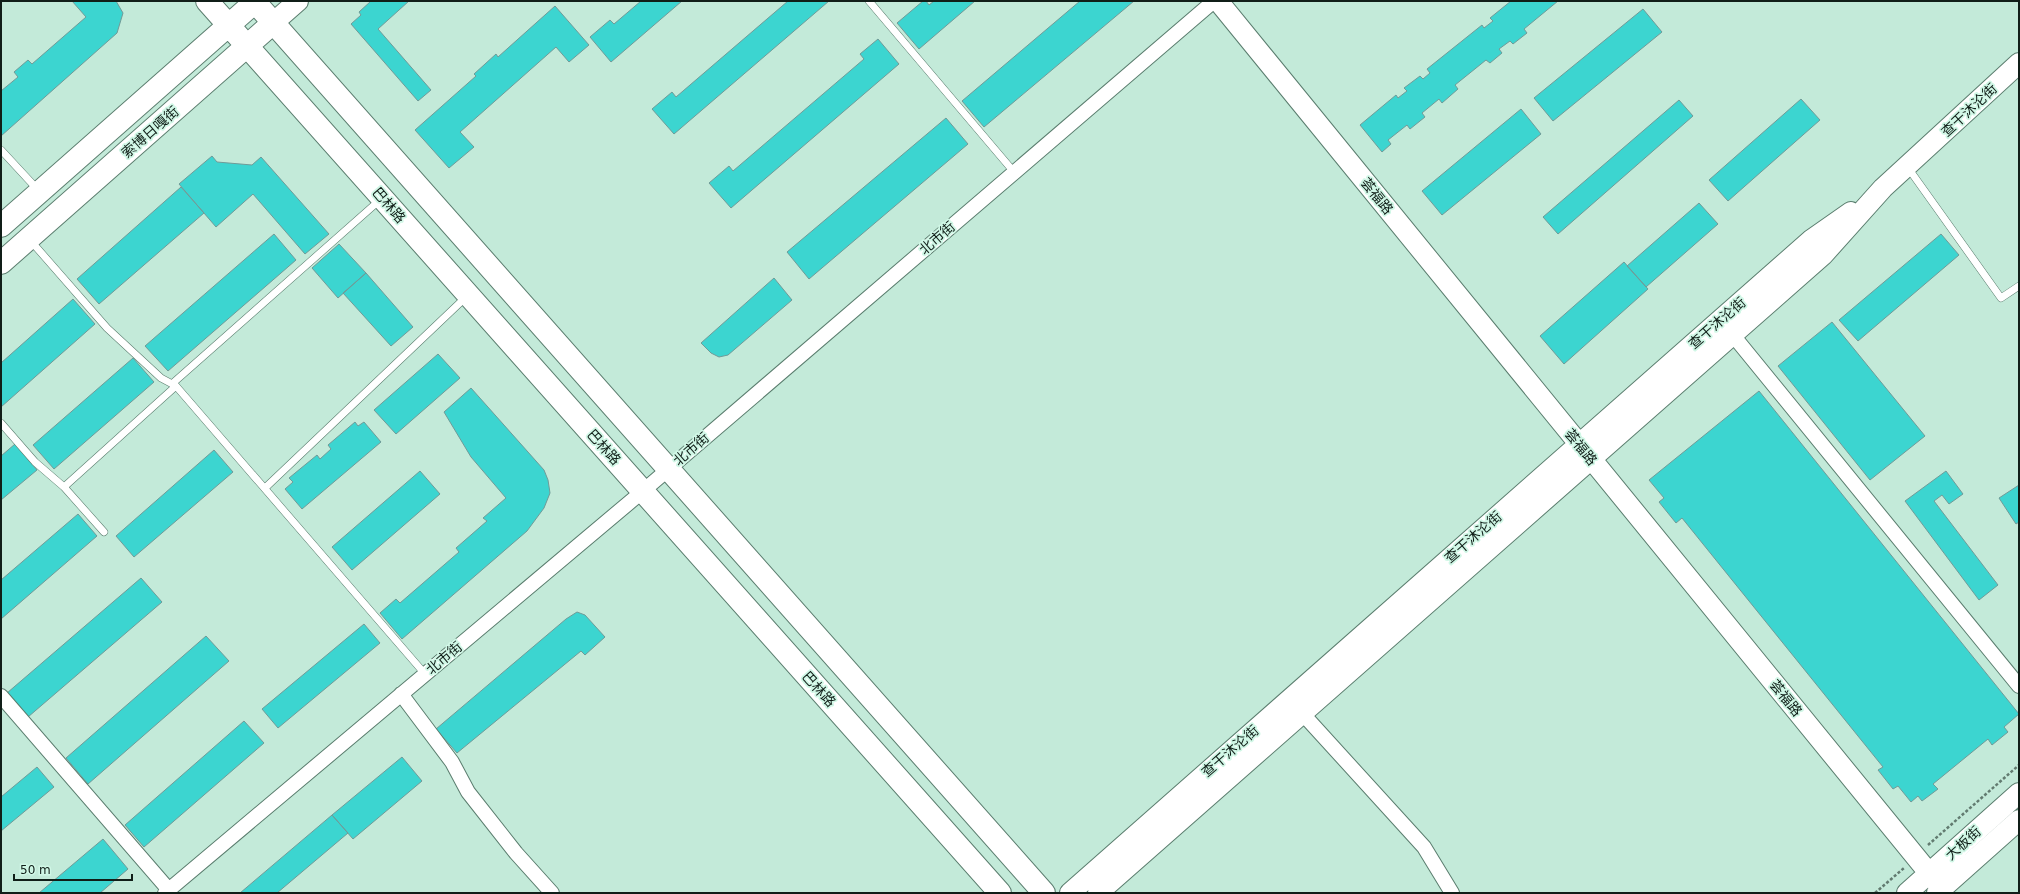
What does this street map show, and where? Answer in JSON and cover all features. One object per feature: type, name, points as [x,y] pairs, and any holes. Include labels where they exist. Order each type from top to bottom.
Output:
[{"type":"main road","name":"巴林路","points":[[207,1],[1000,893]]},
{"type":"main road","name":"索博日嘎街","points":[[1,226],[255,1]]},
{"type":"main road","points":[[255,1],[1044,893]]},
{"type":"main road","name":"索博日嘎街","points":[[1,263],[274,23]]},
{"type":"street","name":"索博日嘎街","points":[[274,23],[298,1]]},
{"type":"street","name":"北市街","points":[[167,891],[643,491],[1214,1]]},
{"type":"street","name":"荟福路","points":[[1218,1],[1929,873],[1941,892]]},
{"type":"street","name":"查干沐沦街","points":[[1070,893],[1585,451],[1732,334],[1823,255],[1883,188],[2019,63]]},
{"type":"street","name":"查干沐沦街","points":[[1098,893],[1302,713],[1812,240],[1883,188]]},
{"type":"street","points":[[1732,334],[2019,686]]},
{"type":"street","points":[[401,694],[452,762],[468,792],[516,853],[552,893]]},
{"type":"street","points":[[1,696],[167,891]]},
{"type":"street","points":[[1302,713],[1424,847],[1452,893]]},
{"type":"street","name":"大板街","points":[[1907,893],[2019,793]]},
{"type":"street","name":"大板街","points":[[1941,892],[2019,820]]},
{"type":"lane","points":[[869,1],[1014,172]]},
{"type":"lane","points":[[1,150],[40,192]]},
{"type":"lane","points":[[1911,172],[2001,298],[2019,286]]},
{"type":"lane","points":[[64,487],[383,198]]},
{"type":"lane","points":[[29,238],[107,328],[162,378],[175,385],[425,674]]},
{"type":"lane","points":[[265,488],[468,295]]},
{"type":"lane","points":[[1,423],[35,462],[64,487],[104,532]]},
{"type":"path","points":[[1876,893],[2019,765]]},
{"type":"building","points":[[72,1],[116,1],[123,13],[117,33],[1,136],[1,91],[18,77],[14,72],[28,60],[32,64],[86,17]]},
{"type":"building","points":[[371,1],[409,1],[378,29],[431,90],[418,101],[351,24],[361,15],[359,12]]},
{"type":"building","points":[[641,1],[682,1],[611,62],[590,37],[610,20],[614,24]]},
{"type":"building","points":[[788,1],[829,1],[674,134],[652,109],[672,92],[676,97]]},
{"type":"building","points":[[923,1],[926,1],[929,5],[934,1],[975,1],[919,49],[897,23]]},
{"type":"building","points":[[1080,1],[1134,1],[984,127],[962,101]]},
{"type":"building","points":[[1511,1],[1558,1],[1524,29],[1527,33],[1513,44],[1510,41],[1499,49],[1502,53],[1490,63],[1486,60],[1455,85],[1458,89],[1442,103],[1439,99],[1422,113],[1425,117],[1410,129],[1407,125],[1388,140],[1391,144],[1382,152],[1360,125],[1396,95],[1398,98],[1407,91],[1404,88],[1420,76],[1423,79],[1430,73],[1427,69],[1482,25],[1484,28],[1493,21],[1490,18]]},
{"type":"building","points":[[555,6],[589,45],[569,62],[556,47],[460,132],[474,147],[449,168],[415,130],[476,76],[474,74],[496,54],[498,57]]},
{"type":"building","points":[[1643,9],[1662,32],[1553,121],[1534,98]]},
{"type":"building","points":[[878,39],[899,64],[731,208],[709,183],[729,166],[733,171],[864,59],[860,54]]},
{"type":"building","points":[[1801,99],[1820,120],[1728,201],[1709,180]]},
{"type":"building","points":[[1679,100],[1693,116],[1558,234],[1543,217]]},
{"type":"building","points":[[1521,109],[1541,134],[1442,215],[1422,191]]},
{"type":"building","points":[[946,118],[968,144],[809,279],[787,252]]},
{"type":"building","points":[[212,156],[217,162],[252,165],[261,157],[329,234],[305,254],[253,194],[216,227],[179,184]]},
{"type":"building","points":[[181,187],[204,213],[99,304],[77,279]]},
{"type":"building","points":[[1699,203],[1718,224],[1646,287],[1627,266]]},
{"type":"building","points":[[274,234],[296,260],[168,371],[145,346]]},
{"type":"building","points":[[1941,234],[1959,255],[1858,341],[1839,320]]},
{"type":"building","points":[[339,244],[366,273],[338,298],[312,268]]},
{"type":"building","points":[[1624,262],[1648,289],[1564,364],[1540,336]]},
{"type":"building","points":[[366,273],[413,327],[391,346],[343,293]]},
{"type":"building","points":[[774,278],[792,300],[728,355],[719,357],[711,353],[701,343]]},
{"type":"building","points":[[73,299],[95,324],[1,407],[1,363]]},
{"type":"building","points":[[1832,322],[1925,436],[1870,480],[1778,366]]},
{"type":"building","points":[[438,354],[460,378],[396,434],[374,410]]},
{"type":"building","points":[[133,358],[154,382],[54,469],[33,445]]},
{"type":"building","points":[[471,388],[544,470],[548,480],[550,493],[544,508],[527,531],[402,639],[380,613],[396,599],[400,603],[459,552],[456,548],[487,521],[483,518],[506,498],[471,457],[444,412]]},
{"type":"building","points":[[1759,391],[2019,714],[2004,727],[2008,732],[1992,745],[1988,739],[1933,784],[1938,789],[1922,801],[1918,796],[1911,802],[1898,786],[1893,789],[1878,770],[1883,767],[1682,518],[1676,523],[1659,502],[1664,498],[1649,480]]},
{"type":"building","points":[[355,422],[358,426],[364,422],[381,442],[302,509],[285,489],[293,482],[289,478],[317,455],[320,459],[331,449],[328,445]]},
{"type":"building","points":[[15,444],[37,470],[1,500],[1,456]]},
{"type":"building","points":[[214,450],[233,472],[134,557],[116,536]]},
{"type":"building","points":[[420,471],[440,494],[352,570],[332,547]]},
{"type":"building","points":[[1946,471],[1963,494],[1949,504],[1942,495],[1934,501],[1998,585],[1979,600],[1905,501]]},
{"type":"building","points":[[2019,485],[2019,522],[2016,524],[1999,498]]},
{"type":"building","points":[[78,514],[97,536],[1,619],[1,580]]},
{"type":"building","points":[[141,578],[162,602],[28,717],[7,693]]},
{"type":"building","points":[[577,612],[585,615],[605,637],[585,655],[581,651],[457,753],[436,729],[566,619]]},
{"type":"building","points":[[364,624],[380,643],[278,728],[262,709]]},
{"type":"building","points":[[206,636],[229,661],[88,784],[66,758]]},
{"type":"building","points":[[244,721],[264,743],[144,847],[125,825]]},
{"type":"building","points":[[402,757],[422,781],[353,839],[332,815]]},
{"type":"building","points":[[37,767],[54,787],[1,831],[1,797]]},
{"type":"building","points":[[332,815],[348,833],[277,893],[240,893]]},
{"type":"building","points":[[103,839],[128,869],[100,893],[39,893]]}]
